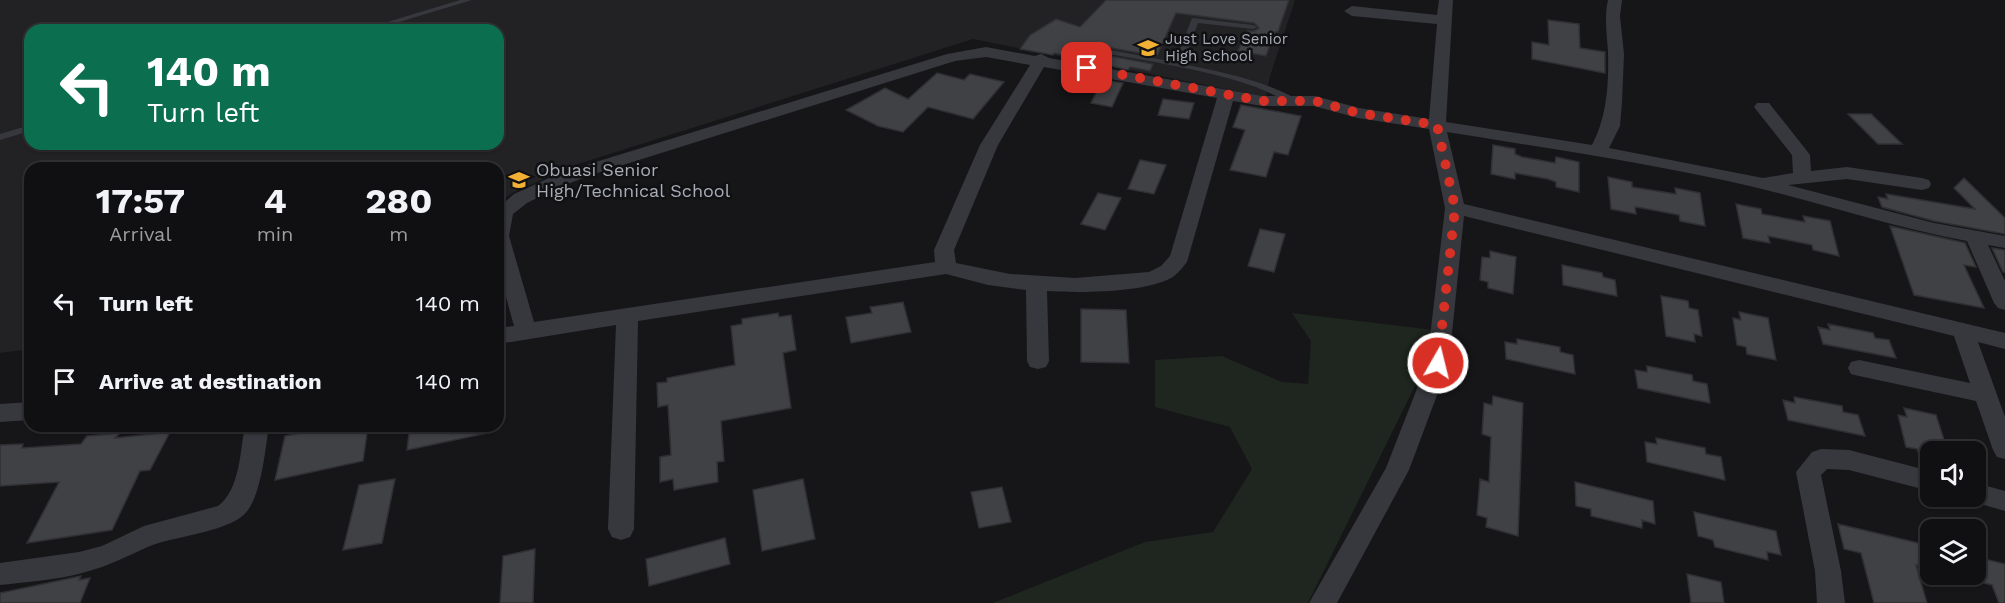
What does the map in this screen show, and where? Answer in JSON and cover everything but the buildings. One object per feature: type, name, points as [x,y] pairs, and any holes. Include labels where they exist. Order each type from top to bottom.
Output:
[{"type":"street","points":[[1323,603],[1397,470],[1438,363],[1455,208],[1437,125],[1446,0]]},
{"type":"street","points":[[1598,151],[1611,126],[1614,102],[1616,54],[1612,16],[1615,0]]},
{"type":"street","points":[[1352,11],[1443,20]]},
{"type":"street","points":[[504,214],[509,207],[539,190],[680,141],[953,57],[986,52],[1041,59],[1262,101],[1290,99],[1315,101],[1358,113],[1598,151],[1759,183],[1934,229],[2005,242]]},
{"type":"street","points":[[946,267],[944,250],[989,146],[1041,59]]},
{"type":"street","points":[[504,335],[946,267],[969,275],[1036,285],[1096,284],[1147,279],[1168,271],[1180,257],[1227,94]]},
{"type":"street","points":[[1763,107],[1801,155],[1802,177]]},
{"type":"street","points":[[1759,183],[1847,173],[1922,184]]},
{"type":"street","points":[[1455,208],[2005,341]]},
{"type":"street","points":[[1974,236],[2005,303]]},
{"type":"street","points":[[504,254],[526,331]]},
{"type":"street","points":[[1036,285],[1038,361]]},
{"type":"street","points":[[621,529],[627,316]]},
{"type":"street","points":[[1963,332],[2005,450]]},
{"type":"street","points":[[1859,368],[1986,395]]},
{"type":"street","points":[[0,574],[89,561],[108,555],[144,537],[226,514],[238,505],[248,475],[256,432]]},
{"type":"street","points":[[1831,603],[1828,571],[1808,472],[1821,459],[1850,460],[1920,478]]},
{"type":"street","points":[[1986,496],[2005,501]]},
{"type":"lane","points":[[386,24],[468,0]]},
{"type":"lane","points":[[1178,65],[1195,20],[1253,27]]},
{"type":"lane","points":[[1094,49],[1244,80],[1276,90],[1290,99]]},
{"type":"lane","points":[[0,137],[24,130]]},
{"type":"shaded area","name":"Obuasi Senior High/Technical School","points":[[0,0],[1295,0],[1270,76],[1266,97],[973,39],[578,164],[512,193],[504,199],[504,162],[24,162],[24,350],[0,353]]},
{"type":"shaded area","points":[[1292,313],[1442,331],[1308,603],[993,603],[1145,542],[1213,532],[1252,469],[1230,427],[1155,407],[1155,360],[1222,356],[1282,382],[1308,384],[1311,341]]},
{"type":"place","name":"Just Love Senior High School","points":[[1148,48]]},
{"type":"place","name":"Obuasi Senior High/Technical School","points":[[519,180]]},
{"type":"route","points":[[1087,68],[1262,101],[1290,99],[1315,101],[1333,104],[1358,113],[1437,125],[1455,208],[1438,363]]}]
